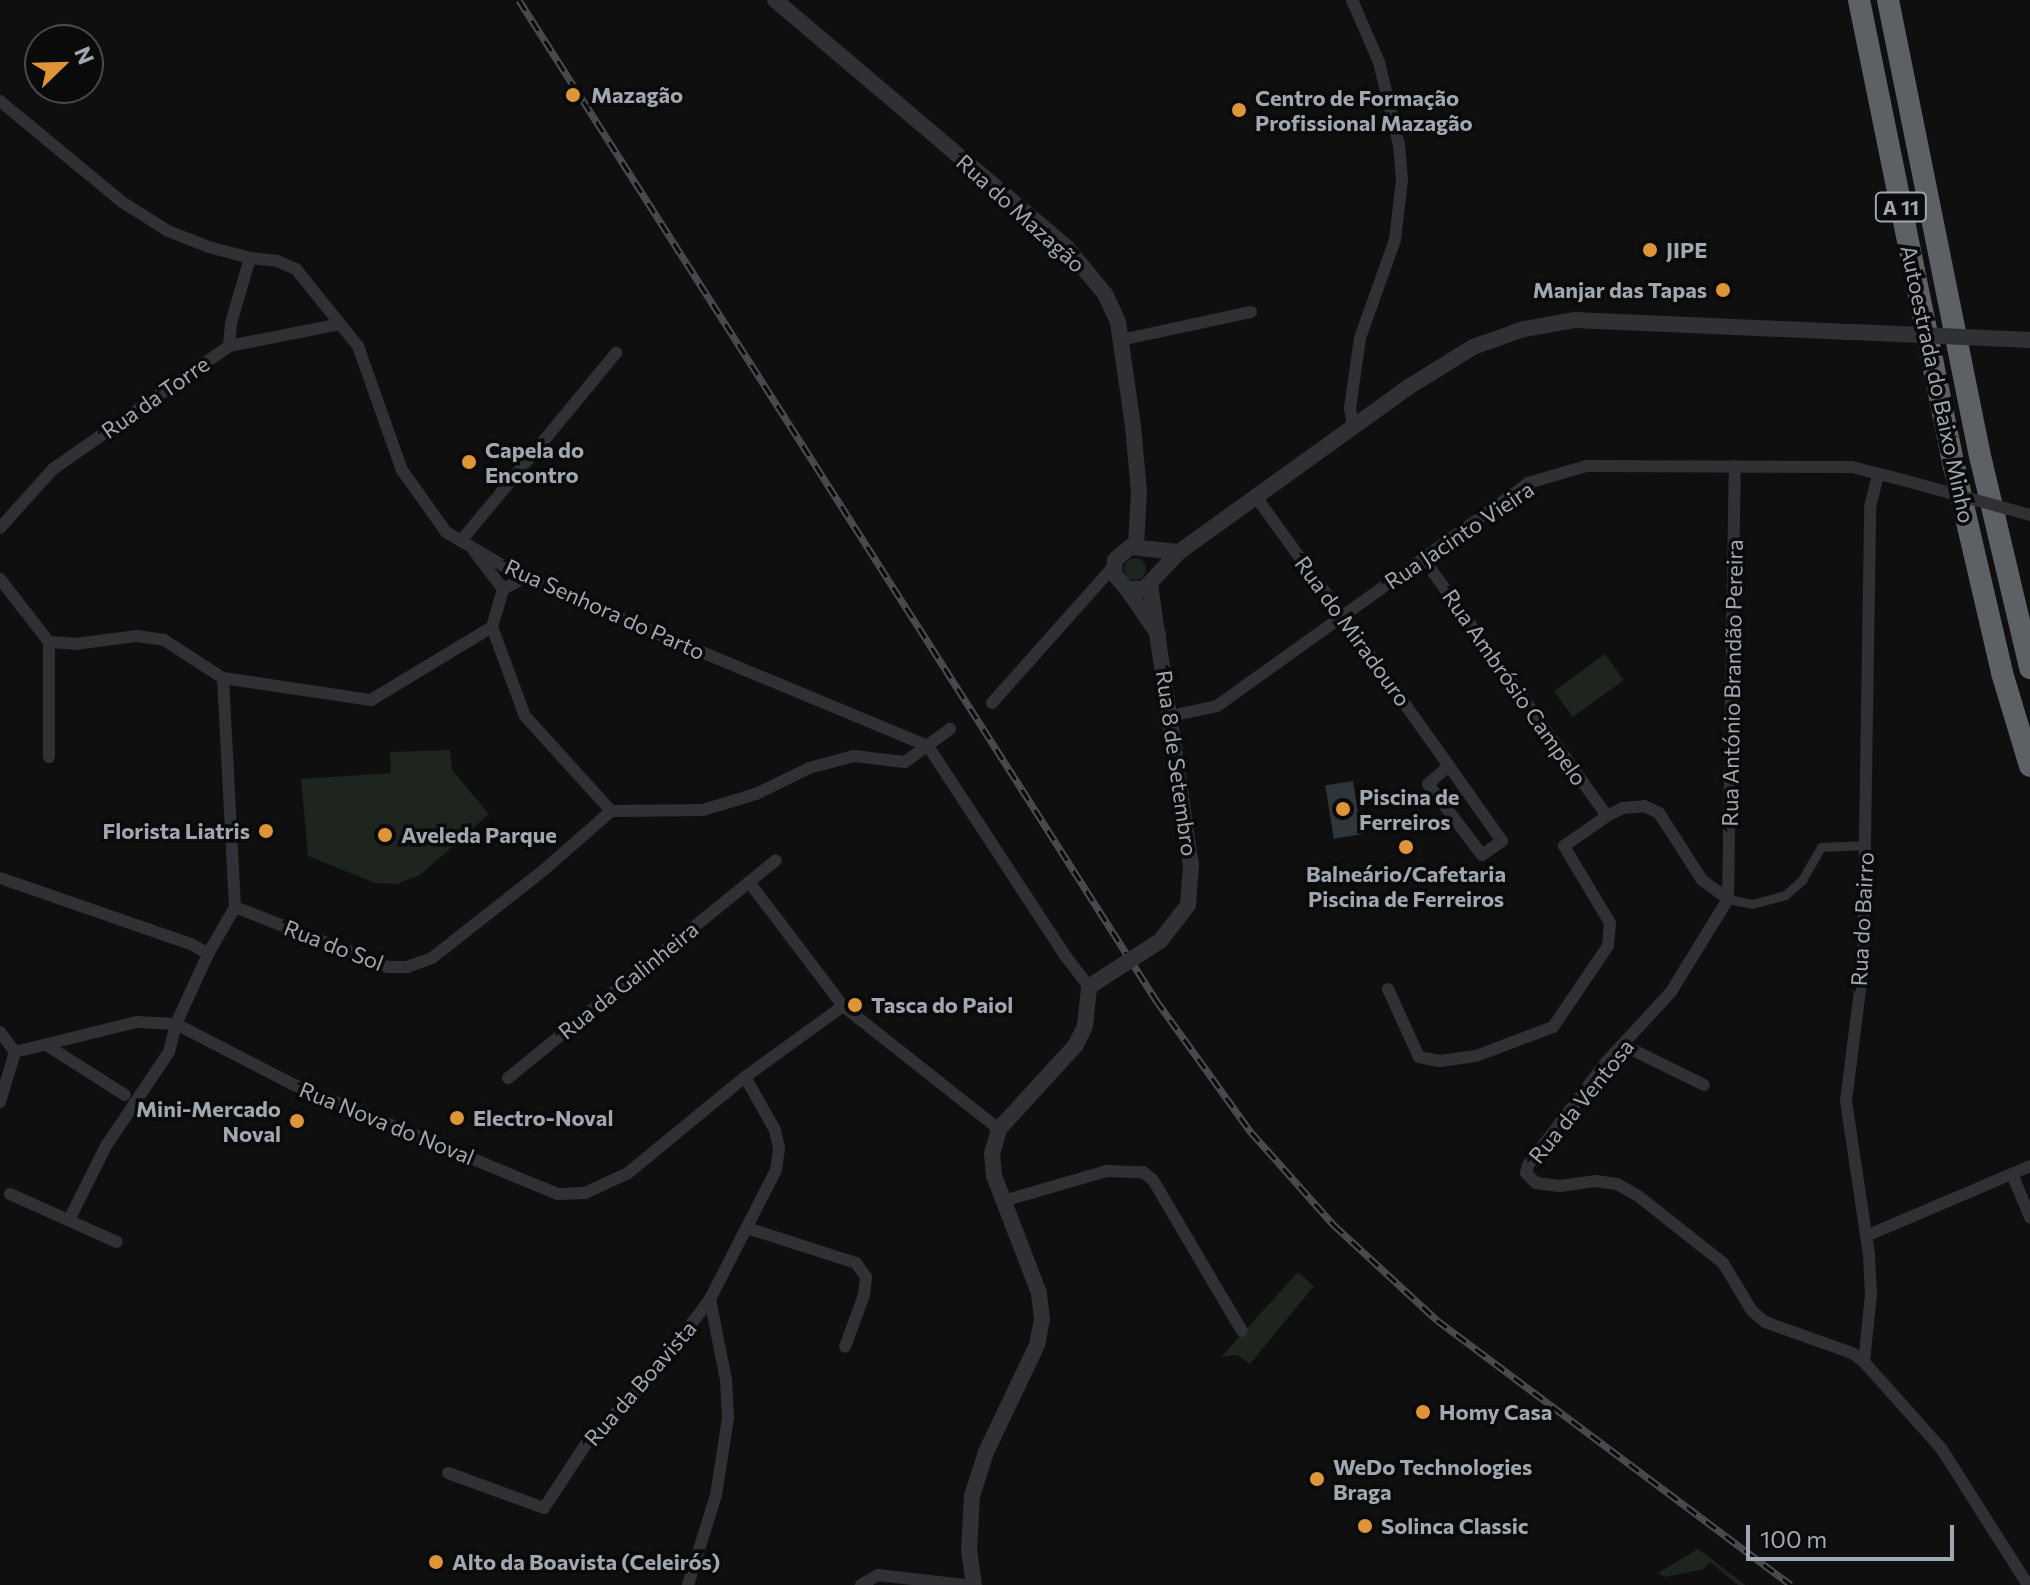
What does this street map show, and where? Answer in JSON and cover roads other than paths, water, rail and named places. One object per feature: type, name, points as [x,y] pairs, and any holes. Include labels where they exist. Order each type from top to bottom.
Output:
[{"type":"highway","name":"Autoestrada do Baixo Minho","points":[[1859,0],[1954,466],[2002,673],[2030,766]]},
{"type":"highway","name":"Autoestrada do Baixo Minho","points":[[1888,0],[1978,446],[2030,668]]},
{"type":"street","name":"Rua do Mazagão","points":[[775,0],[1067,248],[1105,294],[1118,322],[1121,340],[1139,492],[1142,548]]},
{"type":"street","points":[[1352,0],[1379,62],[1399,145],[1402,180],[1395,240],[1360,338],[1350,408],[1353,425]]},
{"type":"street","name":"Rua Senhora do Parto","points":[[0,101],[122,202],[168,231],[250,258],[277,261],[296,269],[358,346],[402,470],[446,532],[524,578],[928,746]]},
{"type":"street","points":[[229,346],[231,323],[250,258]]},
{"type":"street","points":[[1121,340],[1251,312]]},
{"type":"street","points":[[1113,567],[1117,581],[1127,589],[1138,590],[1153,580],[1179,552],[1353,425],[1473,347],[1536,327],[1575,320],[2030,340]]},
{"type":"street","name":"Rua da Torre","points":[[0,528],[53,469],[229,346],[340,324]]},
{"type":"street","points":[[503,589],[465,543],[616,353]]},
{"type":"street","name":"Rua Jacinto Vieira","points":[[1170,716],[1217,706],[1528,483],[1586,466],[1852,467],[2030,515]]},
{"type":"street","name":"Rua António Brandão Pereira","points":[[1728,899],[1735,466]]},
{"type":"street","name":"Rua do Bairro","points":[[1864,1362],[1871,1294],[1866,1236],[1846,1101],[1863,967],[1870,507],[1878,475]]},
{"type":"street","name":"Rua do Miradouro","points":[[1256,497],[1342,616],[1449,766],[1502,841],[1482,855],[1428,784],[1449,766]]},
{"type":"street","points":[[992,703],[1113,567],[1118,554],[1142,548],[1179,552]]},
{"type":"street","points":[[1142,548],[1156,561],[1153,580]]},
{"type":"street","name":"Rua Ambrósio Campelo","points":[[1423,558],[1607,816]]},
{"type":"street","points":[[524,578],[503,589],[492,627],[525,716],[611,811],[703,810],[756,794],[809,768],[854,756],[905,762],[950,729]]},
{"type":"street","points":[[0,579],[49,642],[49,757]]},
{"type":"street","name":"Rua 8 de Setembro","points":[[1089,987],[1160,941],[1188,905],[1191,865],[1153,580]]},
{"type":"street","name":"Rua 8 de Setembro","points":[[1127,589],[1159,635]]},
{"type":"street","points":[[49,642],[75,644],[137,636],[164,640],[223,678],[371,700],[492,627]]},
{"type":"street","points":[[69,1220],[106,1146],[169,1052],[176,1024],[208,954],[235,907],[236,880],[223,678]]},
{"type":"street","points":[[928,746],[1064,954],[1089,987],[1085,1026],[1075,1046],[999,1129],[992,1154],[994,1176],[1039,1293],[1042,1319],[1037,1345],[986,1452],[972,1496],[969,1551],[974,1585]]},
{"type":"street","points":[[1388,989],[1419,1057],[1440,1061],[1476,1056],[1553,1027],[1608,946],[1610,923],[1564,846],[1623,808],[1644,806],[1659,813],[1702,880],[1728,899],[1752,904],[1785,895],[1802,880],[1821,847],[1866,845]]},
{"type":"street","name":"Rua do Sol","points":[[235,907],[388,967],[407,967],[432,958],[545,869],[611,811]]},
{"type":"street","name":"Rua da Galinheira","points":[[508,1078],[776,860]]},
{"type":"street","points":[[0,878],[193,945],[208,954]]},
{"type":"street","points":[[749,882],[843,1006],[999,1129]]},
{"type":"street","name":"Rua da Ventosa","points":[[1728,899],[1671,992],[1625,1046],[1607,1061],[1528,1165],[1529,1179],[1560,1186],[1595,1181],[1617,1184],[1637,1195],[1723,1263],[1752,1311],[1765,1322],[1852,1353],[1864,1362],[1941,1448],[2028,1585]]},
{"type":"street","name":"Rua Nova do Noval","points":[[176,1024],[292,1084],[558,1194],[585,1193],[628,1173],[745,1077],[843,1006]]},
{"type":"street","points":[[15,1052],[136,1022],[176,1024]]},
{"type":"street","points":[[0,1032],[15,1052]]},
{"type":"street","points":[[48,1046],[125,1095]]},
{"type":"street","points":[[1625,1046],[1704,1085]]},
{"type":"street","points":[[1,1097],[15,1052]]},
{"type":"street","name":"Rua da Boavista","points":[[448,1473],[544,1508],[588,1441],[652,1376],[710,1299],[776,1170],[779,1148],[775,1130],[745,1077]]},
{"type":"street","points":[[1866,1236],[2030,1166]]},
{"type":"street","points":[[1003,1201],[1106,1171],[1143,1172],[1153,1180],[1242,1331]]},
{"type":"street","points":[[2012,1174],[2030,1217]]},
{"type":"street","points":[[10,1194],[117,1242]]},
{"type":"street","points":[[747,1228],[856,1263],[866,1277],[864,1295],[845,1347]]},
{"type":"street","points":[[688,1585],[716,1495],[728,1418],[726,1380],[710,1299]]},
{"type":"street","points":[[861,1585],[878,1575],[964,1585]]},
{"type":"railway","points":[[519,0],[1156,1000],[1251,1132],[1334,1225],[1437,1320],[1791,1585]]},
{"type":"place","name":"Mazagão","points":[[573,95]]},
{"type":"place","name":"Centro de Formação Profissional Mazagão","points":[[1239,110]]},
{"type":"place","name":"JIPE","points":[[1650,250]]},
{"type":"place","name":"Manjar das Tapas","points":[[1723,290]]},
{"type":"place","name":"Capela do Encontro","points":[[469,462]]},
{"type":"place","name":"Piscina de Ferreiros","points":[[1343,809]]},
{"type":"place","name":"Florista Liatris","points":[[266,831]]},
{"type":"place","name":"Aveleda Parque","points":[[385,835]]},
{"type":"place","name":"Balneário/Cafetaria Piscina de Ferreiros","points":[[1406,847]]},
{"type":"place","name":"Tasca do Paiol","points":[[855,1005]]},
{"type":"place","name":"Electro-Noval","points":[[457,1118]]},
{"type":"place","name":"Mini-Mercado Noval","points":[[297,1121]]},
{"type":"place","name":"Homy Casa","points":[[1423,1412]]},
{"type":"place","name":"WeDo Technologies Braga","points":[[1317,1479]]},
{"type":"place","name":"Solinca Classic","points":[[1365,1526]]},
{"type":"place","name":"Alto da Boavista (Celeirós)","points":[[436,1562]]}]
